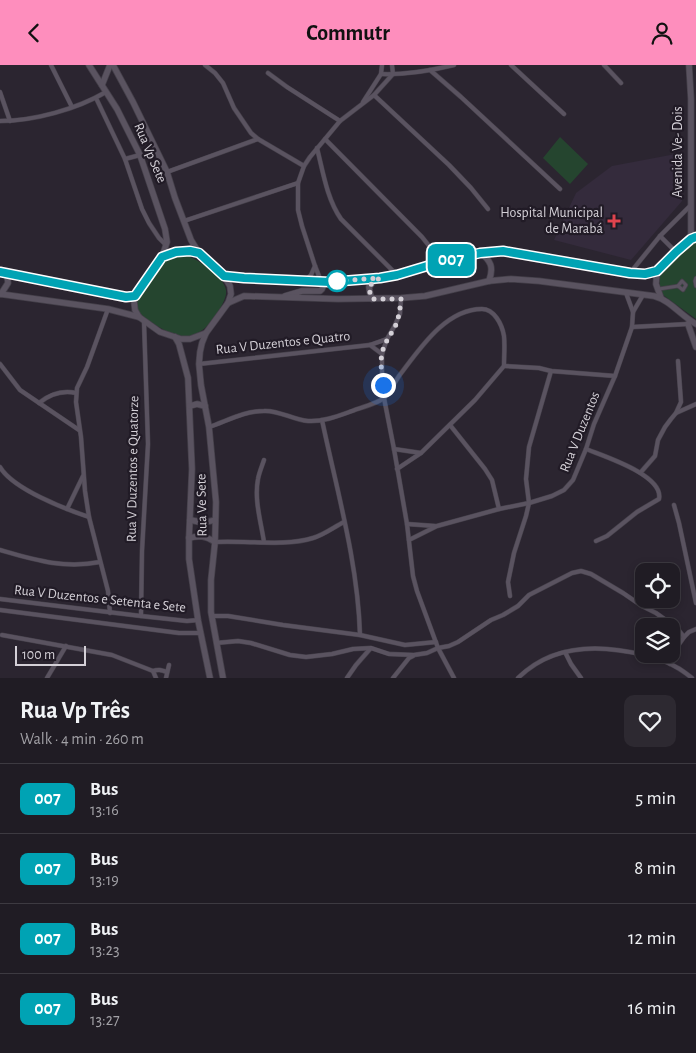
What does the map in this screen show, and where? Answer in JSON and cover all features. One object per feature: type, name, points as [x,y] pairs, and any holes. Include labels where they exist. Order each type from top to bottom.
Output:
[{"type":"main road","name":"Rua Vp Sete","points":[[89,65],[117,109],[140,155],[165,229],[167,242],[162,257]]},
{"type":"main road","name":"Rua Vp Sete","points":[[111,65],[133,101],[167,172],[184,221],[199,253]]},
{"type":"main road","points":[[102,85],[111,65]]},
{"type":"main road","name":"Avenida Ve- Dois","points":[[689,65],[691,99],[691,205],[694,238]]},
{"type":"main road","points":[[224,276],[306,281],[380,278],[480,253],[503,251],[645,274],[657,271],[676,252],[694,238]]},
{"type":"main road","points":[[7,274],[8,283],[1,294],[108,309],[142,320],[160,332],[190,339],[206,333],[228,303],[231,295],[230,286],[224,276],[199,253],[190,251],[176,252],[162,257],[135,296],[135,310],[142,320]]},
{"type":"main road","points":[[480,253],[488,259],[492,266],[492,274],[489,281]]},
{"type":"main road","points":[[657,271],[656,284],[661,298],[689,322],[696,324]]},
{"type":"main road","points":[[0,272],[126,297],[135,296]]},
{"type":"main road","points":[[372,299],[369,287],[380,278]]},
{"type":"main road","points":[[228,303],[244,296],[401,299],[425,296],[489,281],[511,279],[539,281],[661,298]]},
{"type":"main road","points":[[283,297],[302,291],[320,291],[323,281]]},
{"type":"main road","points":[[689,322],[696,347]]},
{"type":"main road","name":"Rua Ve Sete","points":[[206,333],[202,343],[199,364],[215,482],[215,542],[211,580],[212,616],[222,678]]},
{"type":"main road","name":"Rua Ve Sete","points":[[175,337],[179,344],[188,378],[192,469],[189,559],[200,633],[210,678]]},
{"type":"main road","points":[[190,406],[205,406]]},
{"type":"main road","points":[[190,520],[201,523],[215,520]]},
{"type":"main road","points":[[189,538],[202,536],[215,542]]},
{"type":"street","points":[[51,65],[72,107]]},
{"type":"street","points":[[205,65],[215,73],[222,83],[245,126],[258,139],[304,166]]},
{"type":"street","points":[[362,104],[381,74],[382,65]]},
{"type":"street","points":[[323,281],[315,266],[302,226],[298,210],[298,183],[304,166],[324,139],[340,121],[374,95],[393,74],[392,65]]},
{"type":"street","points":[[381,74],[402,75],[454,65]]},
{"type":"street","points":[[511,65],[564,113]]},
{"type":"street","points":[[604,65],[620,83]]},
{"type":"street","points":[[430,71],[461,97],[560,189]]},
{"type":"street","points":[[268,73],[286,87],[340,121]]},
{"type":"street","points":[[0,121],[28,119],[72,107],[106,91]]},
{"type":"street","points":[[0,93],[10,121]]},
{"type":"street","points":[[374,95],[449,165],[472,188],[488,209]]},
{"type":"street","points":[[96,97],[125,159],[142,209],[149,223],[166,245]]},
{"type":"street","points":[[167,172],[258,139]]},
{"type":"street","points":[[324,139],[422,237],[430,247],[437,263]]},
{"type":"street","points":[[317,148],[336,212],[397,275]]},
{"type":"street","points":[[125,159],[140,155]]},
{"type":"street","points":[[184,221],[298,183]]},
{"type":"street","points":[[630,273],[660,236],[691,205]]},
{"type":"street","points":[[660,236],[676,252]]},
{"type":"street","points":[[306,281],[315,266]]},
{"type":"street","points":[[696,278],[696,286]]},
{"type":"street","points":[[659,289],[678,286]]},
{"type":"street","name":"Rua V Duzentos","points":[[409,540],[437,526],[552,496],[564,490],[573,480],[615,376],[632,327],[633,312],[626,293]]},
{"type":"street","name":"Rua V Duzentos","points":[[633,312],[643,295]]},
{"type":"street","points":[[401,299],[400,314],[387,339],[382,354],[384,398],[407,524],[413,576],[438,648],[454,678]]},
{"type":"street","points":[[108,309],[76,393],[76,402],[83,475],[90,517],[108,591],[110,613]]},
{"type":"street","points":[[209,427],[251,412],[281,413],[307,421],[322,420],[351,412],[384,398],[421,346],[446,321],[477,309],[486,309],[494,313],[504,335],[504,366],[475,400],[421,453],[397,469]]},
{"type":"street","name":"Rua V Duzentos e Quatorze","points":[[141,616],[142,551],[148,444],[142,320]]},
{"type":"street","points":[[632,327],[689,322]]},
{"type":"street","name":"Rua V Duzentos e Quatro","points":[[199,364],[370,345],[387,339]]},
{"type":"street","name":"Rua V Duzentos e Quatro","points":[[370,345],[382,354]]},
{"type":"street","points":[[640,472],[655,456],[658,440],[681,402],[678,361]]},
{"type":"street","points":[[0,364],[20,390],[80,429]]},
{"type":"street","points":[[504,366],[615,376]]},
{"type":"street","points":[[510,596],[508,582],[514,553],[529,503],[526,479],[529,447],[551,371]]},
{"type":"street","points":[[39,403],[50,395],[68,391],[76,393]]},
{"type":"street","points":[[676,413],[696,404]]},
{"type":"street","points":[[322,420],[351,553],[360,635]]},
{"type":"street","points":[[450,425],[492,480],[499,509]]},
{"type":"street","points":[[394,449],[421,453]]},
{"type":"street","points":[[586,449],[640,472],[654,485],[659,493],[659,499],[637,512],[607,536],[596,541]]},
{"type":"street","points":[[264,460],[258,479],[257,504],[264,542]]},
{"type":"street","points":[[1,471],[22,487],[66,509],[90,517]]},
{"type":"street","points":[[66,509],[83,475]]},
{"type":"street","points":[[674,505],[696,603]]},
{"type":"street","points":[[215,542],[292,541],[314,538],[344,521]]},
{"type":"street","name":"Rua V Duzentos","points":[[407,524],[437,526]]},
{"type":"street","points":[[0,550],[33,560],[70,565],[100,562]]},
{"type":"street","points":[[216,643],[231,641],[251,643],[290,655],[306,657],[371,648],[389,654],[414,655],[427,653],[458,642],[491,620],[518,606],[529,595],[572,573],[580,571],[591,574],[656,613],[677,628],[684,637]]},
{"type":"street","name":"Rua V Duzentos e Setenta e Sete","points":[[0,599],[110,613],[198,621]]},
{"type":"street","points":[[0,610],[178,633],[200,633]]},
{"type":"street","points":[[212,616],[228,616],[360,635],[405,645],[436,642]]},
{"type":"street","points":[[670,664],[677,647],[684,637],[696,629]]},
{"type":"street","points":[[2,635],[112,655],[153,671],[157,669],[166,672]]},
{"type":"street","points":[[47,678],[66,646]]},
{"type":"street","points":[[347,678],[360,659],[371,648]]},
{"type":"street","points":[[518,678],[547,658],[565,652],[600,648],[624,651],[661,660],[676,667],[690,678]]},
{"type":"street","points":[[565,652],[581,678]]},
{"type":"street","points":[[393,678],[409,658],[414,655]]},
{"type":"street","points":[[166,678],[169,665]]},
{"type":"street","points":[[153,671],[156,678]]},
{"type":"shaded area","name":"Hospital Municipal de Marabá","points":[[681,153],[682,201],[631,260],[554,240],[576,193],[612,166]]},
{"type":"green space","points":[[560,137],[588,164],[570,184],[543,158]]},
{"type":"green space","points":[[696,242],[696,319],[663,295],[660,288],[660,276],[691,244]]},
{"type":"green space","points":[[177,254],[190,257],[206,267],[221,280],[226,290],[223,302],[211,321],[201,331],[187,337],[178,336],[166,331],[138,314],[136,299],[160,262]]},
{"type":"bus line","name":"007","points":[[0,272],[126,297],[135,296],[162,257],[176,252],[190,251],[199,253],[224,276],[244,278],[330,282],[380,278],[480,253],[503,251],[645,274],[657,271],[676,252],[696,237]]},
{"type":"place","name":"Hospital Municipal de Marabá","points":[[614,221]]},
{"type":"route","points":[[337,281],[380,278],[369,287],[372,299],[401,299],[400,314],[387,339],[382,354],[383,385]]}]
